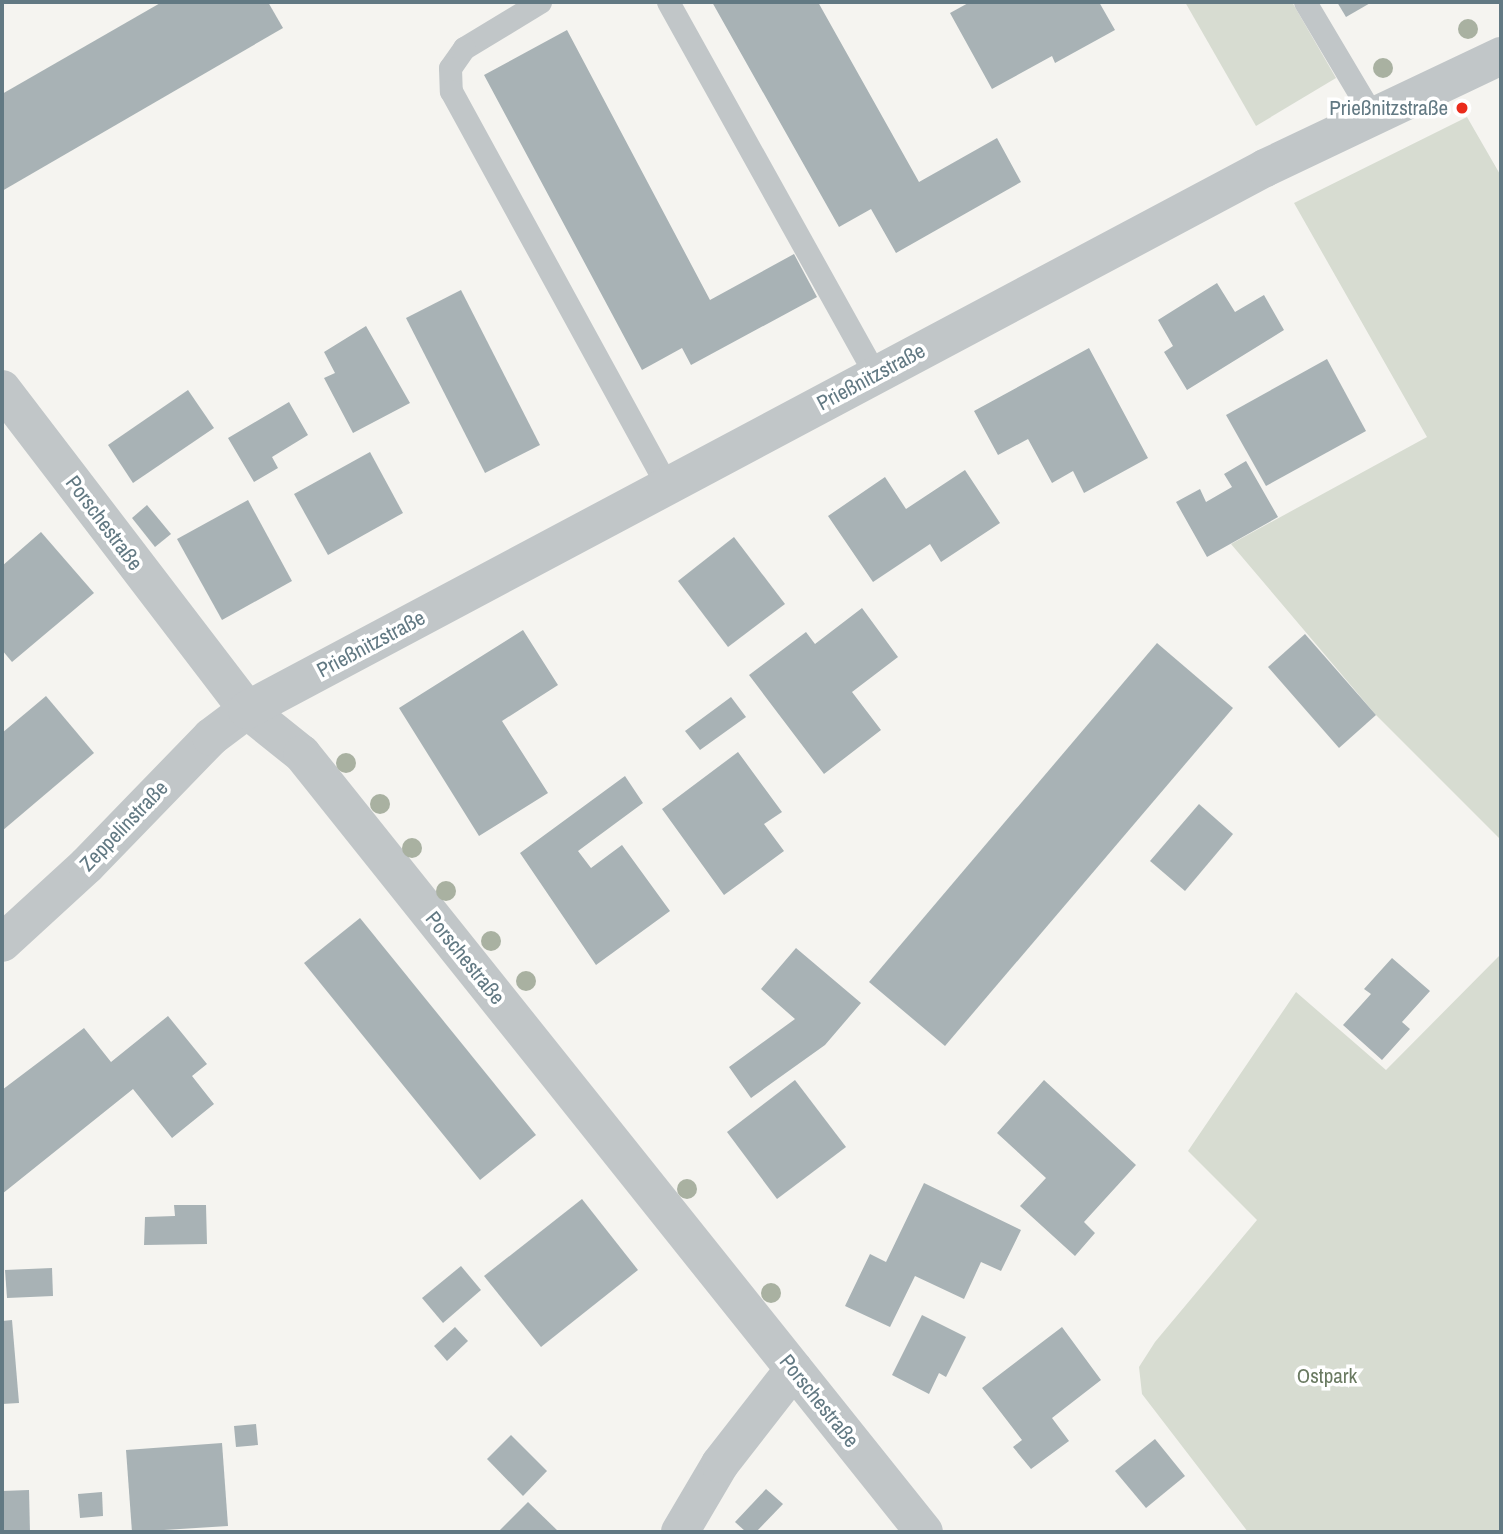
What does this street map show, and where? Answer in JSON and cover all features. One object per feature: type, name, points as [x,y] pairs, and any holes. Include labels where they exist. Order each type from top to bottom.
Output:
[{"type":"street","name":"Prießnitzstraße","points":[[247,710],[1372,115],[1501,56]]},
{"type":"street","name":"Porschestraße","points":[[2,389],[247,710],[302,754],[924,1532]]},
{"type":"street","name":"Zeppelinstraße","points":[[2,943],[87,865],[211,737],[247,710]]},
{"type":"street","points":[[680,1532],[720,1464],[794,1369]]},
{"type":"lane","points":[[540,2],[464,48],[450,68],[451,91],[667,486]]},
{"type":"lane","points":[[668,2],[876,375]]},
{"type":"lane","points":[[1305,2],[1372,115]]},
{"type":"green space","points":[[1185,2],[1292,2],[1336,78],[1256,126]]},
{"type":"green space","points":[[1467,117],[1501,176],[1501,840],[1376,715],[1231,544],[1427,437],[1294,203]]},
{"type":"green space","name":"Ostpark","points":[[1501,954],[1501,1532],[1248,1532],[1142,1394],[1139,1367],[1155,1342],[1257,1220],[1188,1151],[1296,992],[1386,1070]]},
{"type":"building","points":[[162,2],[268,2],[283,28],[2,191],[2,94]]},
{"type":"building","points":[[712,2],[818,2],[919,182],[997,138],[1021,182],[896,253],[871,209],[839,227]]},
{"type":"building","points":[[970,2],[1099,2],[1115,30],[1055,63],[1052,56],[992,89],[950,13]]},
{"type":"building","points":[[1337,2],[1372,2],[1346,17]]},
{"type":"building","points":[[567,30],[710,300],[794,254],[817,297],[691,365],[682,348],[642,370],[484,75]]},
{"type":"building","points":[[1217,283],[1235,312],[1264,295],[1284,330],[1187,390],[1164,352],[1173,346],[1158,320]]},
{"type":"building","points":[[461,290],[540,445],[485,473],[406,318]]},
{"type":"building","points":[[366,326],[410,403],[353,433],[324,378],[335,373],[324,352]]},
{"type":"building","points":[[1089,348],[1148,458],[1084,493],[1073,471],[1052,483],[1028,439],[998,455],[974,411]]},
{"type":"building","points":[[1327,359],[1366,431],[1266,486],[1226,415]]},
{"type":"building","points":[[188,390],[214,428],[133,483],[108,445]]},
{"type":"building","points":[[289,402],[308,435],[272,457],[278,468],[254,482],[228,438]]},
{"type":"building","points":[[370,452],[403,513],[328,555],[294,494]]},
{"type":"building","points":[[1246,461],[1278,517],[1207,557],[1176,502],[1200,489],[1206,502],[1232,487],[1224,474]]},
{"type":"building","points":[[965,470],[1000,523],[941,562],[930,544],[873,582],[828,516],[885,477],[906,509]]},
{"type":"building","points":[[248,500],[292,581],[222,620],[177,539]]},
{"type":"building","points":[[147,505],[171,534],[155,547],[132,518]]},
{"type":"building","points":[[41,532],[94,593],[12,662],[2,650],[2,566]]},
{"type":"building","points":[[734,537],[785,604],[728,647],[678,581]]},
{"type":"building","points":[[862,608],[898,657],[852,692],[881,730],[824,774],[749,675],[806,632],[815,644]]},
{"type":"building","points":[[523,630],[558,685],[502,721],[548,793],[479,836],[399,708]]},
{"type":"building","points":[[1305,634],[1376,715],[1339,748],[1268,667]]},
{"type":"building","points":[[1157,643],[1233,708],[945,1046],[869,982]]},
{"type":"building","points":[[46,696],[94,753],[2,831],[2,733]]},
{"type":"building","points":[[731,697],[746,717],[700,750],[685,731]]},
{"type":"building","points":[[738,752],[782,812],[764,824],[784,851],[724,895],[662,809]]},
{"type":"building","points":[[625,776],[643,803],[578,851],[591,868],[622,845],[670,911],[596,965],[520,853]]},
{"type":"building","points":[[1199,804],[1233,834],[1185,891],[1150,861]]},
{"type":"building","points":[[360,918],[536,1135],[480,1180],[304,963]]},
{"type":"building","points":[[796,948],[861,1003],[825,1045],[751,1098],[729,1067],[795,1019],[761,989]]},
{"type":"building","points":[[1392,958],[1430,991],[1402,1022],[1410,1029],[1382,1060],[1343,1025],[1371,994],[1364,989]]},
{"type":"building","points":[[168,1016],[207,1064],[192,1076],[214,1104],[172,1138],[133,1089],[2,1194],[2,1090],[84,1028],[111,1062]]},
{"type":"building","points":[[795,1080],[846,1147],[777,1199],[727,1132]]},
{"type":"building","points":[[1044,1080],[1136,1165],[1084,1222],[1095,1233],[1075,1256],[1020,1206],[1046,1178],[997,1133]]},
{"type":"building","points":[[924,1183],[1021,1230],[1001,1271],[981,1262],[964,1299],[915,1276],[890,1327],[845,1306],[870,1254],[886,1262]]},
{"type":"building","points":[[582,1199],[638,1270],[541,1347],[484,1276]]},
{"type":"building","points":[[174,1205],[206,1205],[207,1244],[144,1245],[145,1217],[175,1216]]},
{"type":"building","points":[[461,1266],[481,1290],[443,1323],[422,1298]]},
{"type":"building","points":[[52,1268],[53,1296],[7,1298],[5,1270]]},
{"type":"building","points":[[922,1315],[966,1337],[946,1377],[939,1373],[929,1394],[892,1375]]},
{"type":"building","points":[[12,1320],[19,1403],[2,1404],[2,1321]]},
{"type":"building","points":[[455,1327],[468,1341],[447,1361],[434,1346]]},
{"type":"building","points":[[1062,1327],[1101,1380],[1052,1418],[1069,1441],[1031,1469],[1013,1447],[1022,1440],[982,1388]]},
{"type":"building","points":[[256,1424],[258,1445],[236,1447],[234,1426]]},
{"type":"building","points":[[511,1435],[547,1471],[523,1496],[487,1459]]},
{"type":"building","points":[[1155,1439],[1185,1476],[1146,1508],[1115,1471]]},
{"type":"building","points":[[222,1443],[228,1526],[132,1532],[126,1450]]},
{"type":"building","points":[[766,1489],[783,1504],[756,1532],[746,1532],[735,1522]]},
{"type":"building","points":[[29,1490],[30,1532],[2,1532],[2,1491]]},
{"type":"building","points":[[102,1492],[103,1516],[80,1518],[78,1494]]},
{"type":"building","points":[[528,1502],[559,1532],[498,1532]]},
{"type":"place","name":"Prießnitzstraße","points":[[1462,108]]}]
